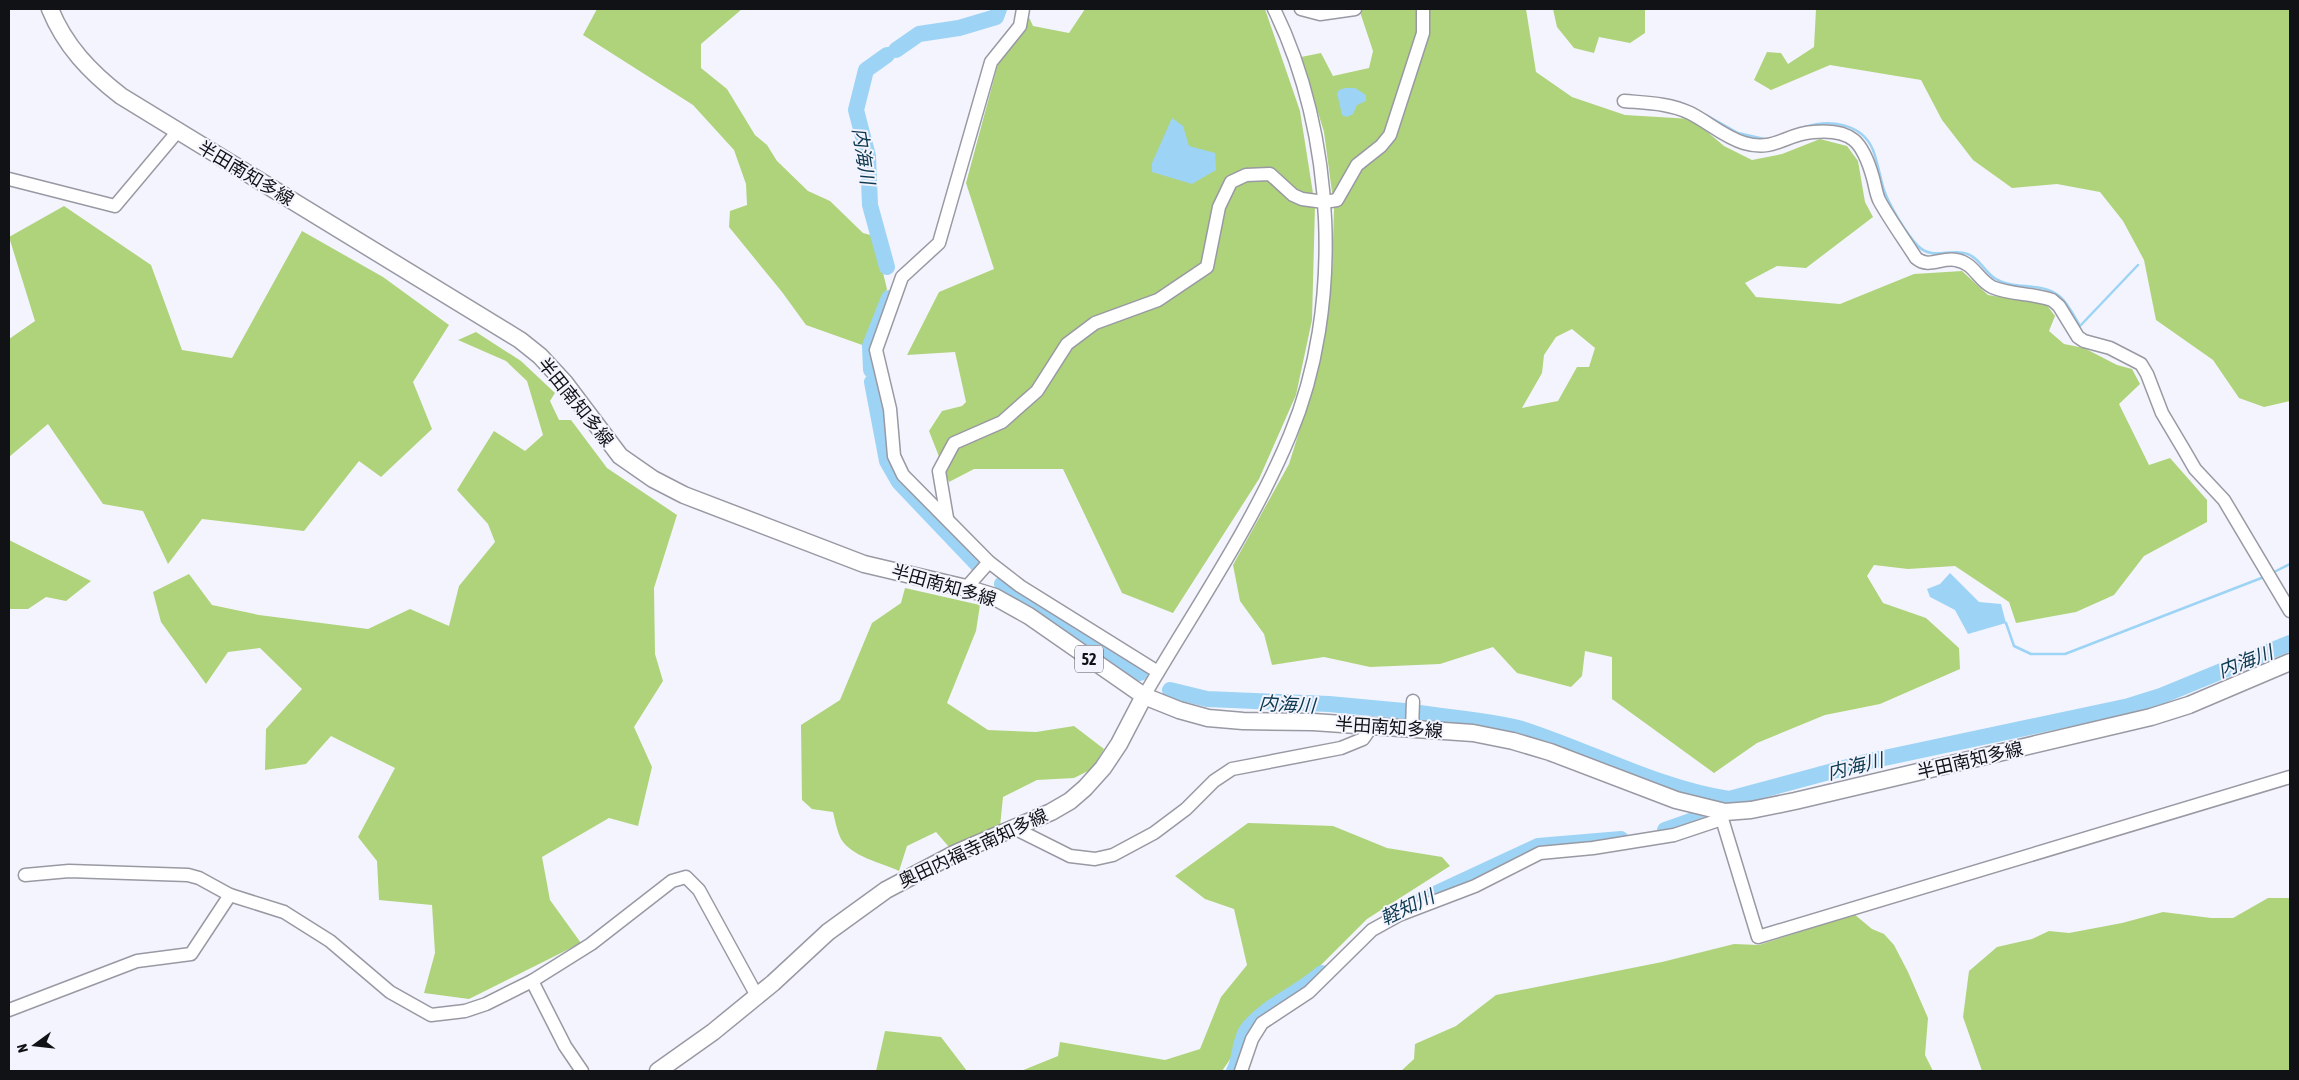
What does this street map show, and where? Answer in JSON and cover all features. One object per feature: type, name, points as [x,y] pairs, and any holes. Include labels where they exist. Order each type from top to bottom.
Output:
[{"type":"main road","name":"半田南知多線","points":[[50,9],[67,43],[98,78],[121,96],[520,340],[540,356],[565,383],[620,456],[653,479],[684,494],[864,564],[966,588],[995,597],[1029,616],[1144,696],[1179,710],[1208,718],[1473,733],[1513,741],[1550,752],[1723,816],[1767,808],[2151,718],[2290,662]]},
{"type":"main road","name":"奥田内福寺南知多線","points":[[658,1071],[713,1032],[757,996],[828,932],[902,880],[1012,827],[1051,812],[1070,801],[1103,768],[1144,696]]},
{"type":"street","points":[[1023,9],[1020,26],[991,62],[939,243],[902,277],[876,350],[890,409],[894,456],[903,476],[989,562],[1020,586],[1158,672]]},
{"type":"street","points":[[1144,696],[1268,484],[1291,434],[1313,360],[1320,320],[1326,253],[1324,202],[1317,146],[1309,107],[1301,78],[1274,9]]},
{"type":"street","points":[[1301,9],[1320,14],[1355,9]]},
{"type":"street","points":[[947,518],[939,471],[954,443],[1002,422],[1037,391],[1067,344],[1095,323],[1158,300],[1207,266],[1219,207],[1231,182],[1246,175],[1270,174],[1293,195],[1302,199],[1324,202],[1336,200],[1357,165],[1381,146],[1390,135],[1423,33],[1423,9]]},
{"type":"street","points":[[1624,102],[1665,104],[1690,113],[1742,142],[1758,146],[1771,146],[1816,132],[1831,130],[1852,138],[1867,155],[1878,198],[1916,258],[1922,262],[1931,263],[1955,260],[1975,269],[1981,278],[1992,286],[2052,300],[2078,337],[2084,341],[2110,348],[2141,364],[2162,413],[2184,450],[2195,468],[2224,500],[2290,611]]},
{"type":"street","points":[[9,179],[115,206],[178,131]]},
{"type":"street","points":[[966,588],[989,562]]},
{"type":"street","points":[[1412,729],[1413,701]]},
{"type":"street","points":[[1012,827],[1070,856],[1095,859],[1113,854],[1154,833],[1186,809],[1214,781],[1232,769],[1341,748],[1363,739],[1372,726]]},
{"type":"street","points":[[1241,1071],[1252,1039],[1262,1023],[1309,992],[1372,930],[1399,915],[1475,886],[1540,853],[1593,848],[1674,835],[1723,816],[1758,937],[2290,778]]},
{"type":"street","points":[[26,875],[69,871],[188,875],[199,878],[230,895],[284,912],[330,941],[390,992],[430,1015],[465,1011],[486,1004],[532,981],[591,944],[672,882],[686,877],[699,890],[757,996]]},
{"type":"street","points":[[9,1010],[137,961],[191,954],[230,895]]},
{"type":"street","points":[[532,981],[565,1046],[582,1071]]},
{"type":"green space","points":[[597,9],[742,9],[701,44],[701,68],[727,89],[755,135],[767,145],[777,161],[808,191],[830,201],[863,233],[874,236],[887,289],[865,346],[806,325],[782,292],[729,227],[730,211],[747,205],[746,184],[734,150],[693,105],[583,35]]},
{"type":"green space","points":[[1085,9],[1265,9],[1300,111],[1315,206],[1312,320],[1296,395],[1259,479],[1173,613],[1122,593],[1063,469],[974,469],[949,482],[929,431],[942,411],[962,406],[966,402],[955,352],[907,355],[939,292],[994,269],[966,183],[998,64],[1028,15],[1033,26],[1069,33]]},
{"type":"green space","points":[[1359,9],[1526,9],[1536,72],[1572,97],[1625,115],[1692,119],[1724,146],[1752,160],[1782,154],[1820,139],[1847,146],[1858,161],[1865,202],[1873,217],[1806,268],[1777,266],[1745,283],[1756,297],[1840,304],[1914,274],[1962,271],[1988,295],[2046,304],[2055,316],[2049,331],[2064,344],[2084,348],[2117,365],[2132,369],[2140,384],[2119,404],[2149,465],[2170,458],[2207,500],[2207,522],[2144,556],[2114,595],[2076,612],[2016,623],[2009,602],[1955,566],[1908,569],[1874,565],[1867,576],[1883,603],[1926,618],[1959,648],[1960,669],[1880,704],[1825,715],[1757,743],[1714,773],[1612,699],[1612,657],[1585,651],[1582,676],[1571,687],[1517,673],[1493,647],[1440,664],[1370,667],[1324,657],[1272,665],[1264,634],[1240,601],[1233,565],[1289,464],[1309,400],[1327,323],[1332,275],[1334,207],[1324,132],[1301,57],[1321,53],[1333,76],[1369,68],[1373,51]],"holes":[[[1572,329],[1595,348],[1589,367],[1577,367],[1558,401],[1522,408],[1542,373],[1544,355],[1556,337]]]},
{"type":"green space","points":[[1553,9],[1645,9],[1645,33],[1630,43],[1599,37],[1594,53],[1574,48],[1557,27]]},
{"type":"green space","points":[[1816,9],[2290,9],[2290,401],[2264,407],[2239,398],[2213,360],[2156,320],[2144,260],[2123,221],[2100,192],[2057,184],[2012,188],[1973,160],[1942,120],[1921,80],[1830,65],[1771,90],[1754,80],[1767,52],[1781,53],[1788,64],[1814,47]]},
{"type":"green space","points":[[64,206],[151,265],[182,350],[232,358],[302,231],[383,277],[449,325],[413,382],[432,429],[381,477],[359,461],[304,531],[202,519],[168,564],[143,511],[103,504],[48,424],[9,457],[9,339],[35,321],[9,237]]},
{"type":"green space","points":[[476,332],[521,361],[555,393],[550,401],[559,420],[571,420],[607,468],[677,515],[654,588],[655,654],[663,681],[634,727],[652,767],[638,826],[609,818],[542,857],[550,900],[581,943],[469,999],[424,993],[435,953],[432,905],[379,900],[377,861],[358,837],[395,768],[331,736],[306,764],[265,770],[266,729],[302,689],[260,648],[228,652],[206,684],[161,622],[153,592],[189,574],[212,605],[259,615],[368,629],[410,609],[449,626],[459,586],[495,542],[488,524],[457,490],[494,431],[525,451],[543,435],[527,381],[506,361],[458,340]]},
{"type":"green space","points":[[9,540],[91,581],[66,601],[46,597],[28,609],[9,609]]},
{"type":"green space","points":[[905,588],[980,605],[976,631],[947,703],[988,730],[1036,732],[1074,726],[1104,749],[1092,769],[1074,778],[1037,780],[1003,797],[1000,827],[949,847],[936,832],[907,846],[899,871],[859,855],[852,850],[841,839],[833,812],[812,809],[802,800],[801,725],[840,700],[872,623],[901,603]]},
{"type":"green space","points":[[1248,823],[1333,826],[1387,848],[1442,857],[1450,866],[1367,919],[1314,972],[1256,1012],[1243,1029],[1235,1052],[1222,1071],[1021,1071],[1058,1056],[1060,1042],[1165,1060],[1200,1049],[1221,997],[1247,965],[1234,909],[1205,899],[1175,876]]},
{"type":"green space","points":[[2268,898],[2290,898],[2290,1071],[1982,1071],[1963,1017],[1969,971],[1997,947],[2032,939],[2049,931],[2069,933],[2122,923],[2163,912],[2211,918],[2233,918]]},
{"type":"green space","points":[[1854,914],[1872,929],[1884,934],[1894,945],[1908,972],[1928,1018],[1925,1055],[1933,1071],[1401,1071],[1414,1059],[1415,1044],[1456,1026],[1496,995],[1662,962],[1734,944],[1759,945]]},
{"type":"green space","points":[[885,1031],[941,1037],[967,1071],[876,1071]]},
{"type":"water","points":[[1345,88],[1355,88],[1366,95],[1366,101],[1357,105],[1353,114],[1347,117],[1342,115],[1337,93]]},
{"type":"water","points":[[1172,118],[1183,126],[1189,146],[1215,153],[1216,170],[1192,184],[1152,172],[1152,163]]},
{"type":"water","points":[[1950,573],[1979,602],[2001,604],[2006,623],[1968,634],[1955,610],[1930,597],[1927,589],[1940,584]]},
{"type":"waterway","name":"内海川","points":[[896,50],[919,34],[959,28],[996,17],[999,9]]},
{"type":"waterway","name":"内海川","points":[[887,55],[866,70],[856,110],[868,156],[870,205],[887,267]]},
{"type":"waterway","points":[[1706,115],[1738,133],[1764,139]]},
{"type":"waterway","points":[[1805,127],[1824,123],[1844,125],[1861,134],[1868,141],[1875,155],[1884,190],[1890,204],[1909,235],[1923,250],[1934,253],[1964,253],[1974,257],[1996,279],[2011,284],[2051,291],[2064,301],[2080,326],[2138,265]]},
{"type":"waterway","name":"内海川","points":[[871,370],[870,346],[889,298]]},
{"type":"waterway","name":"内海川","points":[[872,382],[887,461],[899,482],[978,565]]},
{"type":"waterway","points":[[2276,571],[2290,564]]},
{"type":"waterway","points":[[2006,623],[2014,646],[2031,654],[2065,654],[2264,577]]},
{"type":"waterway","name":"内海川","points":[[1002,584],[1140,673]]},
{"type":"waterway","name":"内海川","points":[[1419,713],[1484,721],[1522,729],[1676,787],[1729,799],[1870,761],[2129,706],[2161,696],[2290,643]]},
{"type":"waterway","name":"内海川","points":[[1170,690],[1207,699],[1329,704],[1404,711]]},
{"type":"waterway","name":"軽知川","points":[[1665,830],[1696,819]]},
{"type":"waterway","name":"軽知川","points":[[1407,907],[1538,846],[1621,839]]},
{"type":"waterway","name":"軽知川","points":[[1234,1071],[1244,1035],[1255,1021],[1322,973]]}]
